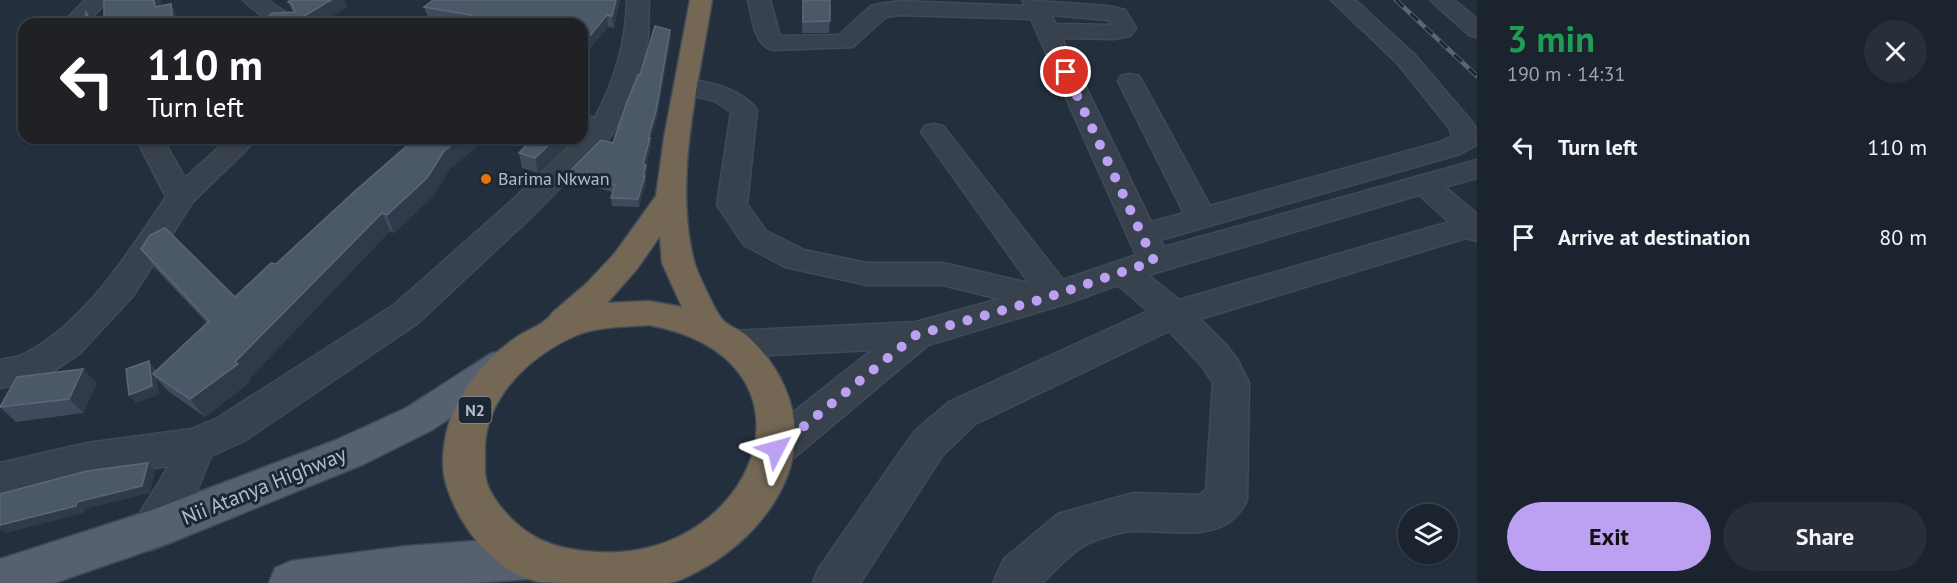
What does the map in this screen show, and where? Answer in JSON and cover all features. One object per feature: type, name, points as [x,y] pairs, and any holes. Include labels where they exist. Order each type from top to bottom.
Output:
[{"type":"highway","name":"N2","points":[[701,0],[671,197],[678,263],[720,336]]},
{"type":"highway","name":"N2","points":[[671,197],[626,261],[599,291],[554,331],[512,358],[481,393],[465,436],[466,482],[488,525],[536,568],[585,574],[635,572],[683,558],[724,532]]},
{"type":"highway","name":"N2","points":[[554,331],[585,320],[617,314],[649,313],[680,319],[720,336],[753,364],[768,389],[776,418],[776,449],[766,478],[750,506],[724,532],[689,583]]},
{"type":"main road","name":"Nii Atanya Highway","points":[[0,580],[152,530],[350,452],[409,424],[512,358]]},
{"type":"main road","points":[[291,583],[407,567],[536,568]]},
{"type":"street","points":[[79,18],[97,0]]},
{"type":"street","points":[[254,0],[277,18]]},
{"type":"street","points":[[592,126],[631,68],[639,32],[638,0]]},
{"type":"street","points":[[759,0],[770,41],[773,43],[845,42],[872,16],[879,11],[889,9],[1039,13],[1148,248]]},
{"type":"street","points":[[720,336],[916,335],[1051,296],[1123,272],[1148,248],[1201,218],[1450,148],[1466,139],[1463,128],[1406,59],[1342,0]]},
{"type":"street","points":[[1441,0],[1477,30]]},
{"type":"street","points":[[1130,81],[1201,218]]},
{"type":"street","points":[[686,87],[723,95],[744,110],[732,205],[755,238],[796,260],[867,274],[920,272],[943,274],[1051,296]]},
{"type":"street","points":[[934,132],[1051,296]]},
{"type":"street","points":[[152,144],[181,196]]},
{"type":"street","points":[[0,374],[29,369],[68,344],[121,288],[181,196],[237,144]]},
{"type":"street","points":[[0,481],[87,460],[196,445],[230,430],[406,314],[519,211],[577,144]]},
{"type":"street","points":[[1148,248],[1424,184],[1477,168]]},
{"type":"street","points":[[1424,184],[1474,229]]},
{"type":"street","points":[[835,583],[928,444],[962,413],[1173,314],[1474,229]]},
{"type":"street","points":[[1015,583],[1020,574],[1073,528],[1133,512],[1205,514],[1226,500],[1232,383],[1227,370],[1173,314],[1123,272]]},
{"type":"street","points":[[776,449],[916,335]]},
{"type":"street","points":[[152,530],[174,498],[196,445]]},
{"type":"building","points":[[104,0],[154,0],[155,7],[171,4],[172,18],[99,18],[104,17]]},
{"type":"building","points":[[291,0],[331,0],[301,18],[266,18],[273,13],[295,12],[292,4],[288,2]]},
{"type":"building","points":[[433,0],[616,0],[612,16],[607,15],[588,38],[588,18],[467,18],[471,15],[424,7]]},
{"type":"building","points":[[803,0],[830,0],[830,21],[803,22]]},
{"type":"building","points":[[655,26],[670,30],[656,111],[643,164],[646,165],[643,176],[645,176],[638,199],[611,198],[615,185],[568,173],[601,140],[613,143],[627,102],[638,75],[640,75]]},
{"type":"building","points":[[409,144],[453,144],[444,151],[427,178],[387,215],[382,213],[235,362],[238,364],[190,399],[153,374],[209,321],[141,249],[150,235],[165,228],[235,297],[271,263],[276,264]]},
{"type":"building","points":[[527,144],[550,144],[535,158],[519,153]]},
{"type":"building","points":[[149,361],[152,386],[129,395],[126,369]]},
{"type":"building","points":[[83,369],[69,399],[0,407],[17,377]]},
{"type":"building","points":[[148,463],[142,486],[77,502],[76,506],[0,525],[0,494],[87,471]]},
{"type":"railway","points":[[1396,0],[1477,76]]},
{"type":"place","name":"Barima Nkwan","points":[[486,179]]},
{"type":"route","points":[[776,449],[916,335],[1046,298],[1154,261],[1066,72]]}]
